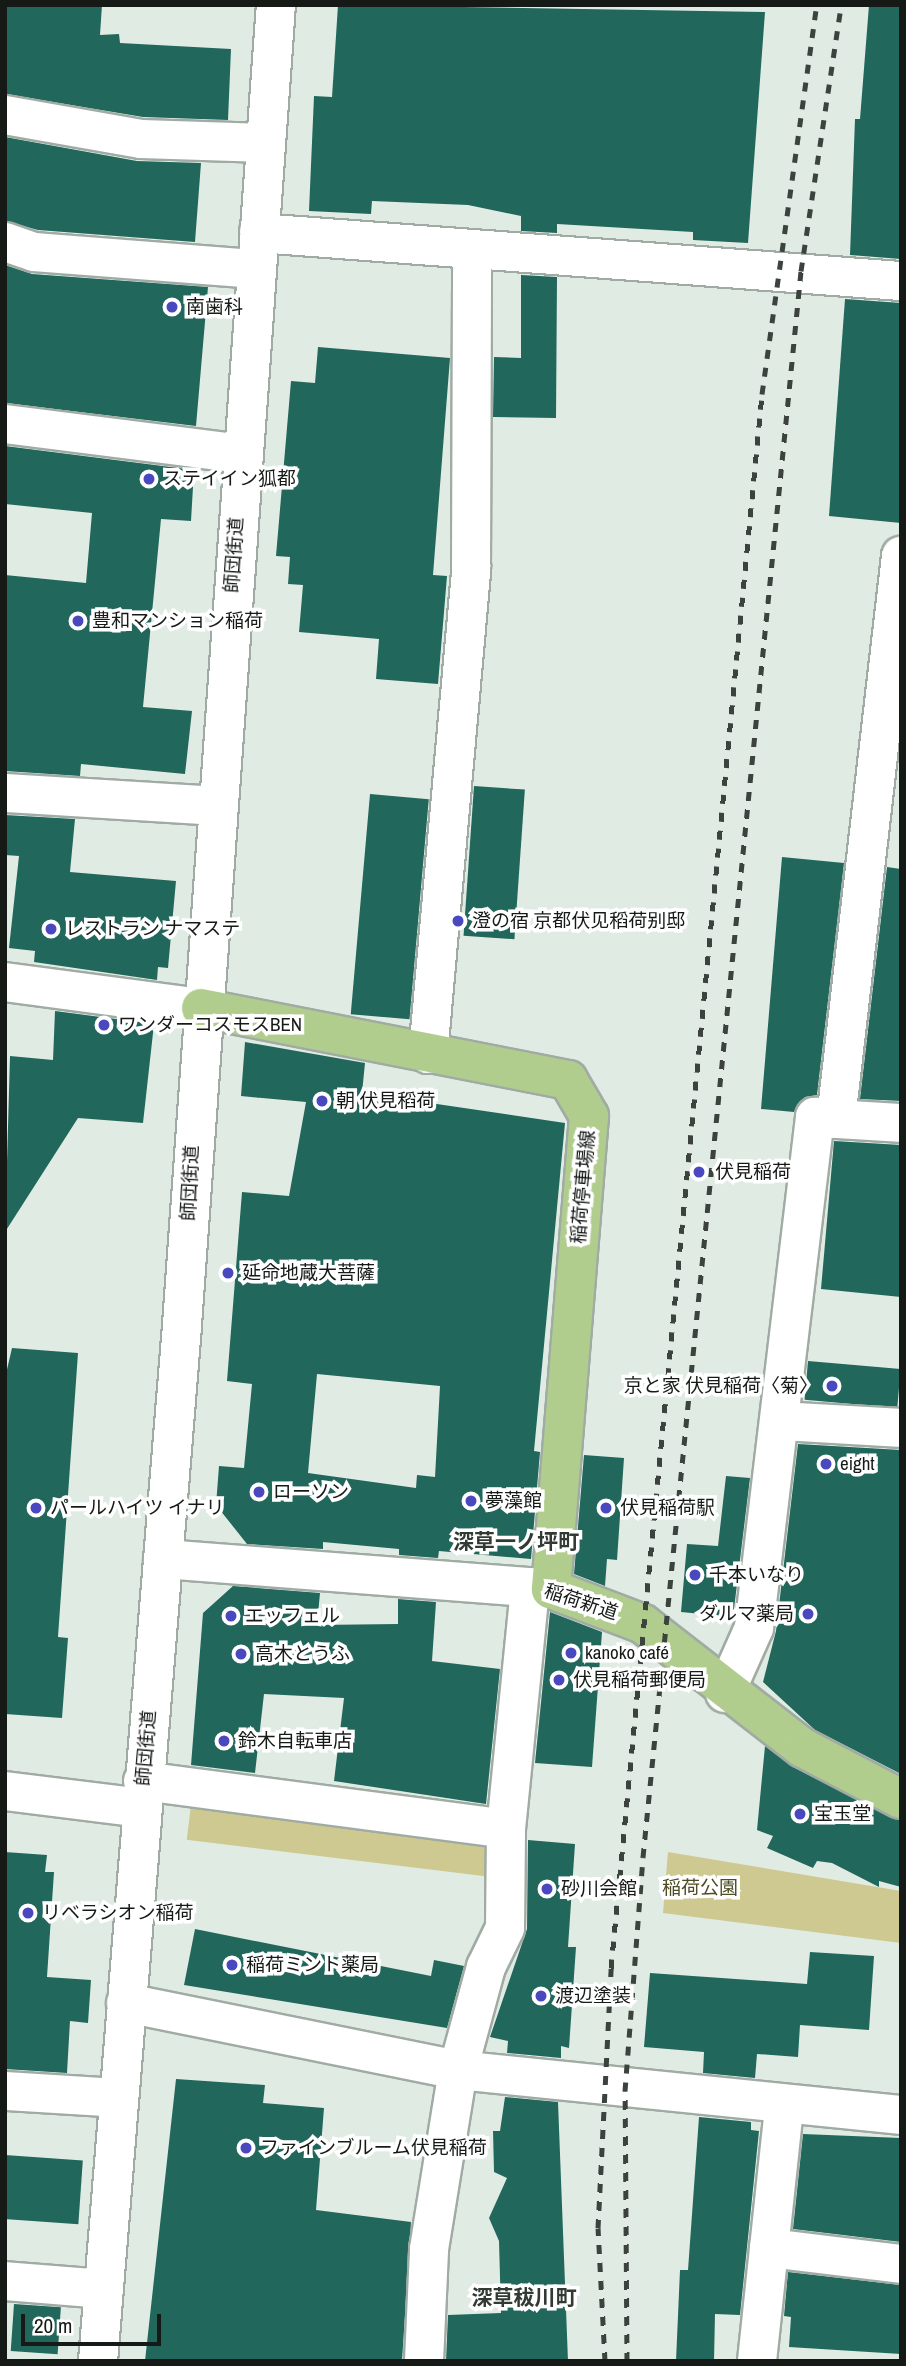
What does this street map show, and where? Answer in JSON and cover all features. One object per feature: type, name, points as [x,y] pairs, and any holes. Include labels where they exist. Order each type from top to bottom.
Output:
[{"type":"main road","name":"稲荷停車場線","points":[[201,1008],[568,1080],[589,1116],[540,1588]]},
{"type":"main road","name":"稲荷新道","points":[[540,1588],[643,1624],[725,1693],[803,1748],[901,1799]]},
{"type":"street","name":"師団街道","points":[[98,2361],[163,1559],[276,5]]},
{"type":"street","points":[[5,115],[141,139],[265,143]]},
{"type":"street","points":[[5,242],[34,253],[472,249],[901,281]]},
{"type":"street","points":[[428,1054],[471,568],[472,249]]},
{"type":"street","points":[[5,424],[242,454]]},
{"type":"street","points":[[836,1119],[901,556]]},
{"type":"street","points":[[5,793],[216,806]]},
{"type":"street","points":[[5,982],[201,1008]]},
{"type":"street","points":[[725,1693],[754,1628],[815,1117],[901,1123]]},
{"type":"street","points":[[780,1421],[901,1428]]},
{"type":"street","name":"稲荷新道","points":[[163,1559],[540,1588]]},
{"type":"street","points":[[424,2361],[429,2249],[458,2070],[485,1967],[505,1928],[506,1829],[540,1588]]},
{"type":"street","points":[[5,1791],[142,1795],[506,1829]]},
{"type":"street","points":[[126,2003],[458,2070],[784,2106],[901,2115]]},
{"type":"street","points":[[5,2091],[118,2098]]},
{"type":"street","points":[[757,2361],[784,2106]]},
{"type":"street","points":[[769,2248],[901,2264]]},
{"type":"street","points":[[5,2281],[104,2289]]},
{"type":"green space","points":[[192,1797],[497,1834],[491,1877],[187,1840]]},
{"type":"green space","name":"稲荷公園","points":[[668,1852],[901,1891],[901,1943],[663,1913]]},
{"type":"building","points":[[5,5],[102,5],[100,35],[119,34],[120,43],[231,49],[228,120],[143,117],[5,94]]},
{"type":"building","points":[[338,5],[765,12],[748,243],[693,240],[693,232],[557,224],[557,233],[521,231],[521,216],[468,205],[372,201],[371,214],[309,211],[314,96],[332,97]]},
{"type":"building","points":[[869,5],[901,5],[901,259],[850,255],[855,119],[860,119]]},
{"type":"building","points":[[5,137],[137,161],[201,163],[195,242],[38,230],[5,221]]},
{"type":"building","points":[[5,265],[32,274],[208,287],[196,426],[5,403]]},
{"type":"building","points":[[521,275],[557,277],[556,418],[493,417],[494,357],[521,358]]},
{"type":"building","points":[[845,299],[901,303],[901,523],[829,516]]},
{"type":"building","points":[[318,347],[450,358],[433,575],[447,576],[438,684],[376,679],[379,639],[299,632],[303,585],[288,584],[290,557],[276,556],[291,381],[315,383]]},
{"type":"building","points":[[5,446],[194,470],[191,521],[161,519],[143,707],[192,711],[185,774],[81,764],[80,776],[5,771],[5,575],[86,583],[92,513],[5,504]]},
{"type":"building","points":[[474,786],[525,790],[514,939],[464,936]]},
{"type":"building","points":[[370,794],[429,799],[410,1019],[351,1014]]},
{"type":"building","points":[[5,815],[75,819],[70,872],[176,881],[168,968],[158,967],[157,980],[34,962],[35,951],[9,948],[19,856],[5,855]]},
{"type":"building","points":[[782,857],[844,863],[817,1095],[805,1097],[794,1112],[761,1109]]},
{"type":"building","points":[[887,867],[901,869],[901,1101],[860,1099]]},
{"type":"building","points":[[55,1011],[154,1024],[143,1123],[78,1118],[5,1232],[10,1056],[53,1060]]},
{"type":"building","points":[[245,1042],[365,1063],[362,1093],[565,1123],[534,1451],[540,1452],[531,1559],[439,1551],[438,1558],[399,1555],[399,1549],[323,1542],[323,1549],[247,1544],[216,1505],[219,1466],[244,1468],[252,1384],[227,1381],[242,1192],[289,1196],[306,1102],[241,1096]],"holes":[[[317,1374],[440,1386],[435,1477],[417,1475],[416,1488],[308,1473]]]},
{"type":"building","points":[[834,1141],[901,1145],[901,1297],[821,1289]]},
{"type":"building","name":"パールハイツ イナリ","points":[[12,1348],[78,1353],[58,1637],[68,1638],[62,1718],[5,1714],[5,1378]]},
{"type":"building","points":[[808,1361],[901,1369],[897,1408],[805,1400]]},
{"type":"building","points":[[798,1444],[901,1450],[901,1774],[815,1730],[763,1682],[776,1631]]},
{"type":"building","name":"伏見稲荷駅","points":[[584,1455],[624,1458],[617,1560],[607,1559],[605,1586],[574,1574]]},
{"type":"building","points":[[726,1476],[750,1478],[733,1617],[681,1612],[687,1544],[718,1546]]},
{"type":"building","points":[[233,1586],[320,1593],[317,1625],[398,1624],[398,1599],[436,1602],[432,1661],[500,1669],[486,1804],[334,1781],[344,1698],[264,1694],[255,1773],[191,1765],[203,1613]]},
{"type":"building","points":[[550,1612],[602,1632],[592,1767],[535,1763]]},
{"type":"building","points":[[765,1746],[793,1767],[901,1821],[901,1887],[879,1881],[879,1887],[832,1863],[817,1861],[813,1868],[767,1848],[773,1836],[757,1830]]},
{"type":"building","points":[[528,1840],[575,1844],[568,1947],[576,1947],[569,2048],[561,2046],[561,2058],[507,2053],[508,2041],[490,2037],[527,1929]]},
{"type":"building","points":[[5,1852],[47,1855],[45,1872],[54,1872],[47,1977],[91,1980],[88,2023],[70,2021],[67,2073],[5,2069]]},
{"type":"building","points":[[195,1929],[431,1976],[434,1960],[464,1966],[447,2028],[184,1985]]},
{"type":"building","points":[[810,1952],[874,1956],[869,2030],[800,2025],[798,2057],[757,2054],[755,2078],[703,2073],[704,2052],[644,2047],[650,1973],[807,1984]]},
{"type":"building","points":[[176,2079],[265,2085],[263,2103],[324,2108],[316,2210],[411,2222],[402,2361],[145,2361]]},
{"type":"building","points":[[505,2097],[558,2102],[568,2361],[446,2361],[448,2315],[501,2313],[499,2241],[489,2218],[507,2178],[494,2172],[493,2131],[500,2131]]},
{"type":"building","points":[[699,2117],[751,2122],[751,2130],[759,2131],[740,2315],[715,2314],[714,2361],[676,2361],[680,2270],[688,2270]]},
{"type":"building","points":[[803,2134],[901,2138],[901,2242],[793,2229]]},
{"type":"building","points":[[5,2155],[83,2160],[78,2224],[5,2219]]},
{"type":"building","points":[[788,2272],[901,2285],[901,2354],[789,2347],[791,2317],[784,2316]]},
{"type":"building","points":[[14,2304],[61,2307],[58,2354],[11,2351]]},
{"type":"railway","points":[[605,2361],[598,2228],[611,1968],[762,394],[817,5]]},
{"type":"railway","points":[[627,2361],[625,2091],[643,1857],[801,271],[841,5]]},
{"type":"place","name":"南歯科","points":[[172,307]]},
{"type":"place","name":"ステイイン狐都","points":[[149,479]]},
{"type":"place","name":"豊和マンション稲荷","points":[[78,621]]},
{"type":"place","name":"澄の宿 京都伏见稻荷别邸","points":[[458,921]]},
{"type":"place","name":"レストラン ナマステ","points":[[51,929]]},
{"type":"place","name":"ワンダーコスモスBEN","points":[[104,1025]]},
{"type":"place","name":"朝 伏見稻荷","points":[[322,1101]]},
{"type":"place","name":"伏見稲荷","points":[[699,1172]]},
{"type":"place","name":"延命地蔵大菩薩","points":[[228,1273]]},
{"type":"place","name":"京と家 伏見稲荷〈菊〉","points":[[832,1386]]},
{"type":"place","name":"eight","points":[[826,1464]]},
{"type":"place","name":"ローソン","points":[[259,1492]]},
{"type":"place","name":"夢藻館","points":[[471,1501]]},
{"type":"place","name":"パールハイツ イナリ","points":[[36,1508]]},
{"type":"place","name":"伏見稲荷駅","points":[[606,1508]]},
{"type":"place","name":"千本いなり","points":[[695,1575]]},
{"type":"place","name":"ダルマ薬局","points":[[808,1614]]},
{"type":"place","name":"エッフェル","points":[[231,1616]]},
{"type":"place","name":"kanoko café","points":[[571,1653]]},
{"type":"place","name":"高木とうふ","points":[[241,1654]]},
{"type":"place","name":"伏見稲荷郵便局","points":[[559,1680]]},
{"type":"place","name":"鈴木自転車店","points":[[224,1741]]},
{"type":"place","name":"宝玉堂","points":[[800,1814]]},
{"type":"place","name":"砂川会館","points":[[547,1889]]},
{"type":"place","name":"リベラシオン稲荷","points":[[28,1913]]},
{"type":"place","name":"稲荷ミント薬局","points":[[232,1965]]},
{"type":"place","name":"渡辺塗装","points":[[541,1996]]},
{"type":"place","name":"ファインブルーム伏見稲荷","points":[[246,2148]]},
{"type":"district","name":"深草一ノ坪町","points":[[516,1542]]},
{"type":"district","name":"深草秡川町","points":[[524,2298]]}]
